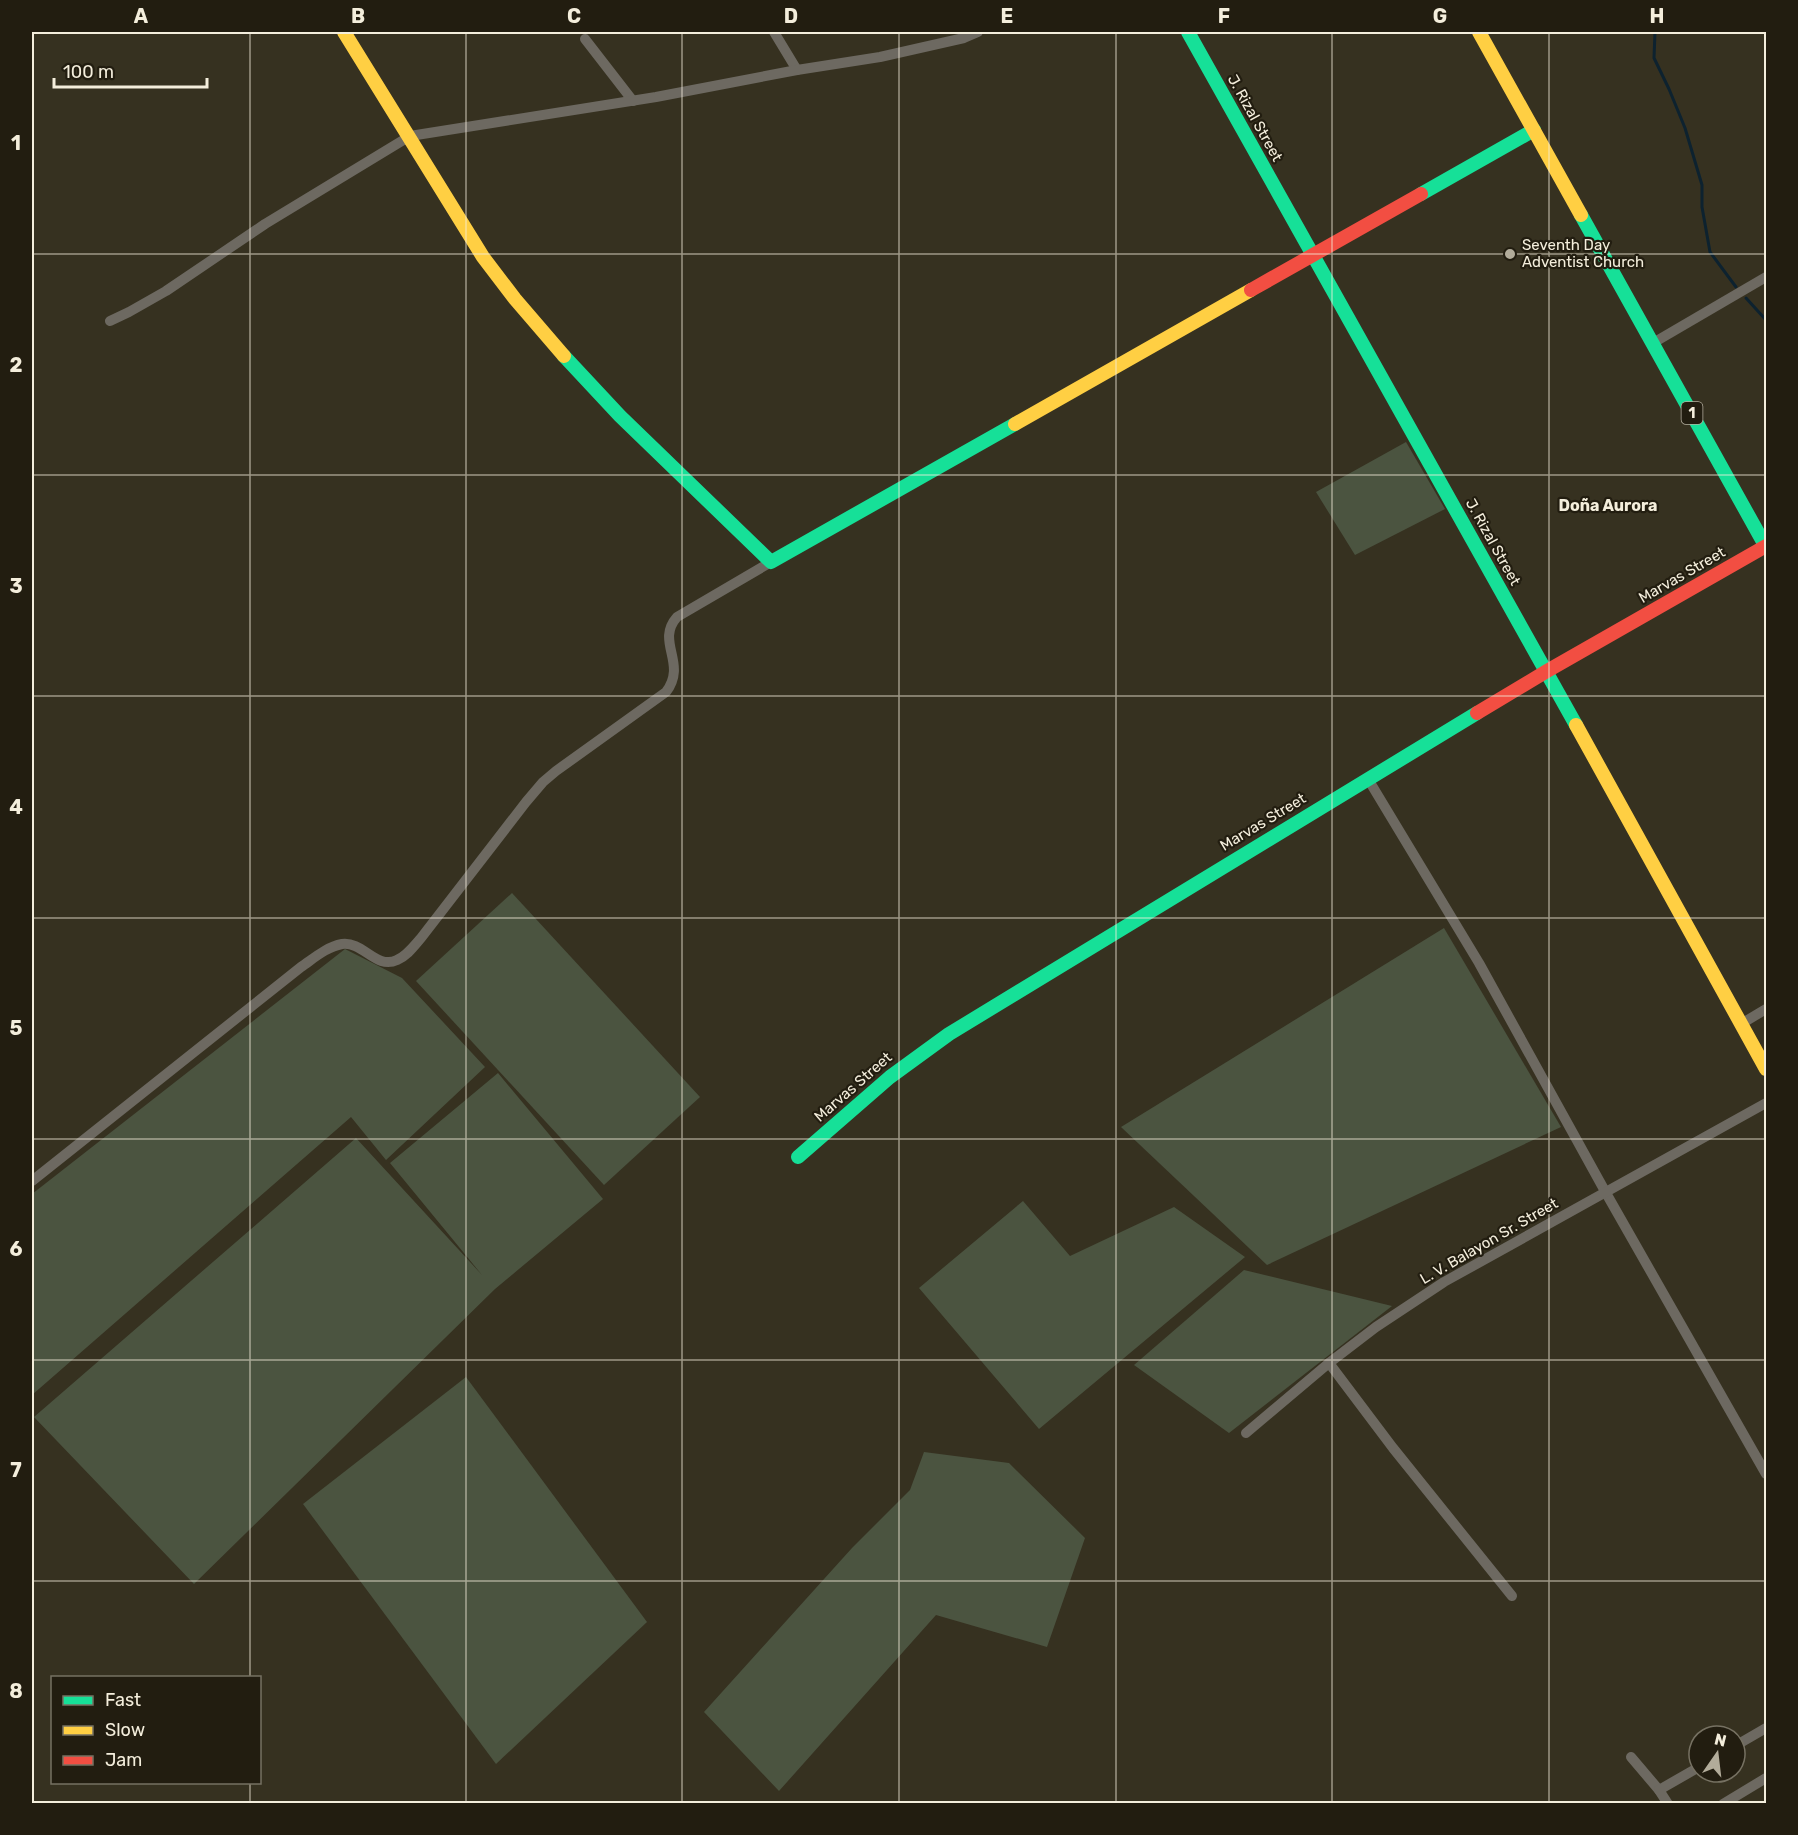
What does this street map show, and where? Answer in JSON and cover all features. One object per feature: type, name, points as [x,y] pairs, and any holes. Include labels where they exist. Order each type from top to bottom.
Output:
[{"type":"main road","points":[[344,32],[483,257],[534,324],[572,367],[771,562],[1534,130]]},
{"type":"main road","name":"J. Rizal Street","points":[[1188,32],[1547,671],[1767,1069]]},
{"type":"main road","name":"1","points":[[1479,32],[1766,547]]},
{"type":"main road","name":"Marvas Street","points":[[798,1157],[918,1054],[1220,868],[1547,671],[1766,547]]},
{"type":"street","points":[[774,32],[797,70]]},
{"type":"street","points":[[110,321],[166,291],[265,224],[410,136],[880,57],[964,38],[978,32]]},
{"type":"street","points":[[585,39],[633,100]]},
{"type":"street","points":[[1653,343],[1767,277]]},
{"type":"street","points":[[32,1181],[301,967],[323,952],[343,944],[357,947],[382,962],[396,961],[405,955],[421,938],[543,782],[666,692],[674,678],[675,668],[668,637],[669,628],[676,617],[771,562]]},
{"type":"street","points":[[1368,779],[1479,963],[1606,1193],[1767,1474]]},
{"type":"street","points":[[1742,1024],[1767,1009]]},
{"type":"street","name":"L. V. Balayon Sr. Street","points":[[1246,1433],[1329,1363],[1376,1327],[1444,1282],[1767,1103]]},
{"type":"street","points":[[1329,1363],[1393,1448],[1512,1596]]},
{"type":"street","points":[[1747,1739],[1767,1728]]},
{"type":"street","points":[[1631,1757],[1668,1803]]},
{"type":"street","points":[[1659,1790],[1687,1774]]},
{"type":"street","points":[[1723,1803],[1767,1778]]},
{"type":"green space","points":[[1406,442],[1445,509],[1355,555],[1316,492]]},
{"type":"green space","points":[[512,893],[700,1097],[604,1185],[416,981]]},
{"type":"green space","points":[[1444,928],[1561,1127],[1267,1265],[1121,1127]]},
{"type":"green space","points":[[345,949],[402,978],[485,1067],[386,1160],[351,1117],[32,1395],[32,1194]]},
{"type":"green space","points":[[498,1073],[603,1199],[495,1289],[194,1584],[34,1417],[356,1138],[482,1275],[390,1163]]},
{"type":"green space","points":[[1023,1201],[1070,1256],[1174,1207],[1245,1257],[1039,1429],[919,1288]]},
{"type":"green space","points":[[1244,1270],[1392,1306],[1229,1433],[1134,1365]]},
{"type":"green space","points":[[466,1377],[647,1622],[496,1764],[303,1504]]},
{"type":"green space","points":[[924,1452],[1009,1463],[1085,1538],[1047,1647],[936,1615],[779,1791],[704,1712],[852,1548],[910,1490]]},
{"type":"waterway","points":[[1655,32],[1654,58],[1685,128],[1702,185],[1702,207],[1710,252],[1736,287]]},
{"type":"waterway","points":[[1746,298],[1766,320]]},
{"type":"traffic: fast","points":[[1188,32],[1576,725]]},
{"type":"traffic: fast","points":[[1421,194],[1534,130]]},
{"type":"traffic: fast","points":[[1581,215],[1766,547]]},
{"type":"traffic: fast","points":[[564,356],[620,416],[771,562],[1015,424]]},
{"type":"traffic: fast","points":[[798,1157],[890,1077],[949,1034],[1477,713]]},
{"type":"traffic: slow","points":[[344,32],[483,257],[515,299],[564,356]]},
{"type":"traffic: slow","points":[[1479,32],[1581,215]]},
{"type":"traffic: slow","points":[[1015,424],[1251,290]]},
{"type":"traffic: slow","points":[[1576,725],[1766,1069]]},
{"type":"traffic: jam","points":[[1251,290],[1421,194]]},
{"type":"traffic: jam","points":[[1477,713],[1766,546]]},
{"type":"place","name":"Seventh Day Adventist Church","points":[[1510,254]]},
{"type":"district","name":"Doña Aurora","points":[[1608,505]]}]
